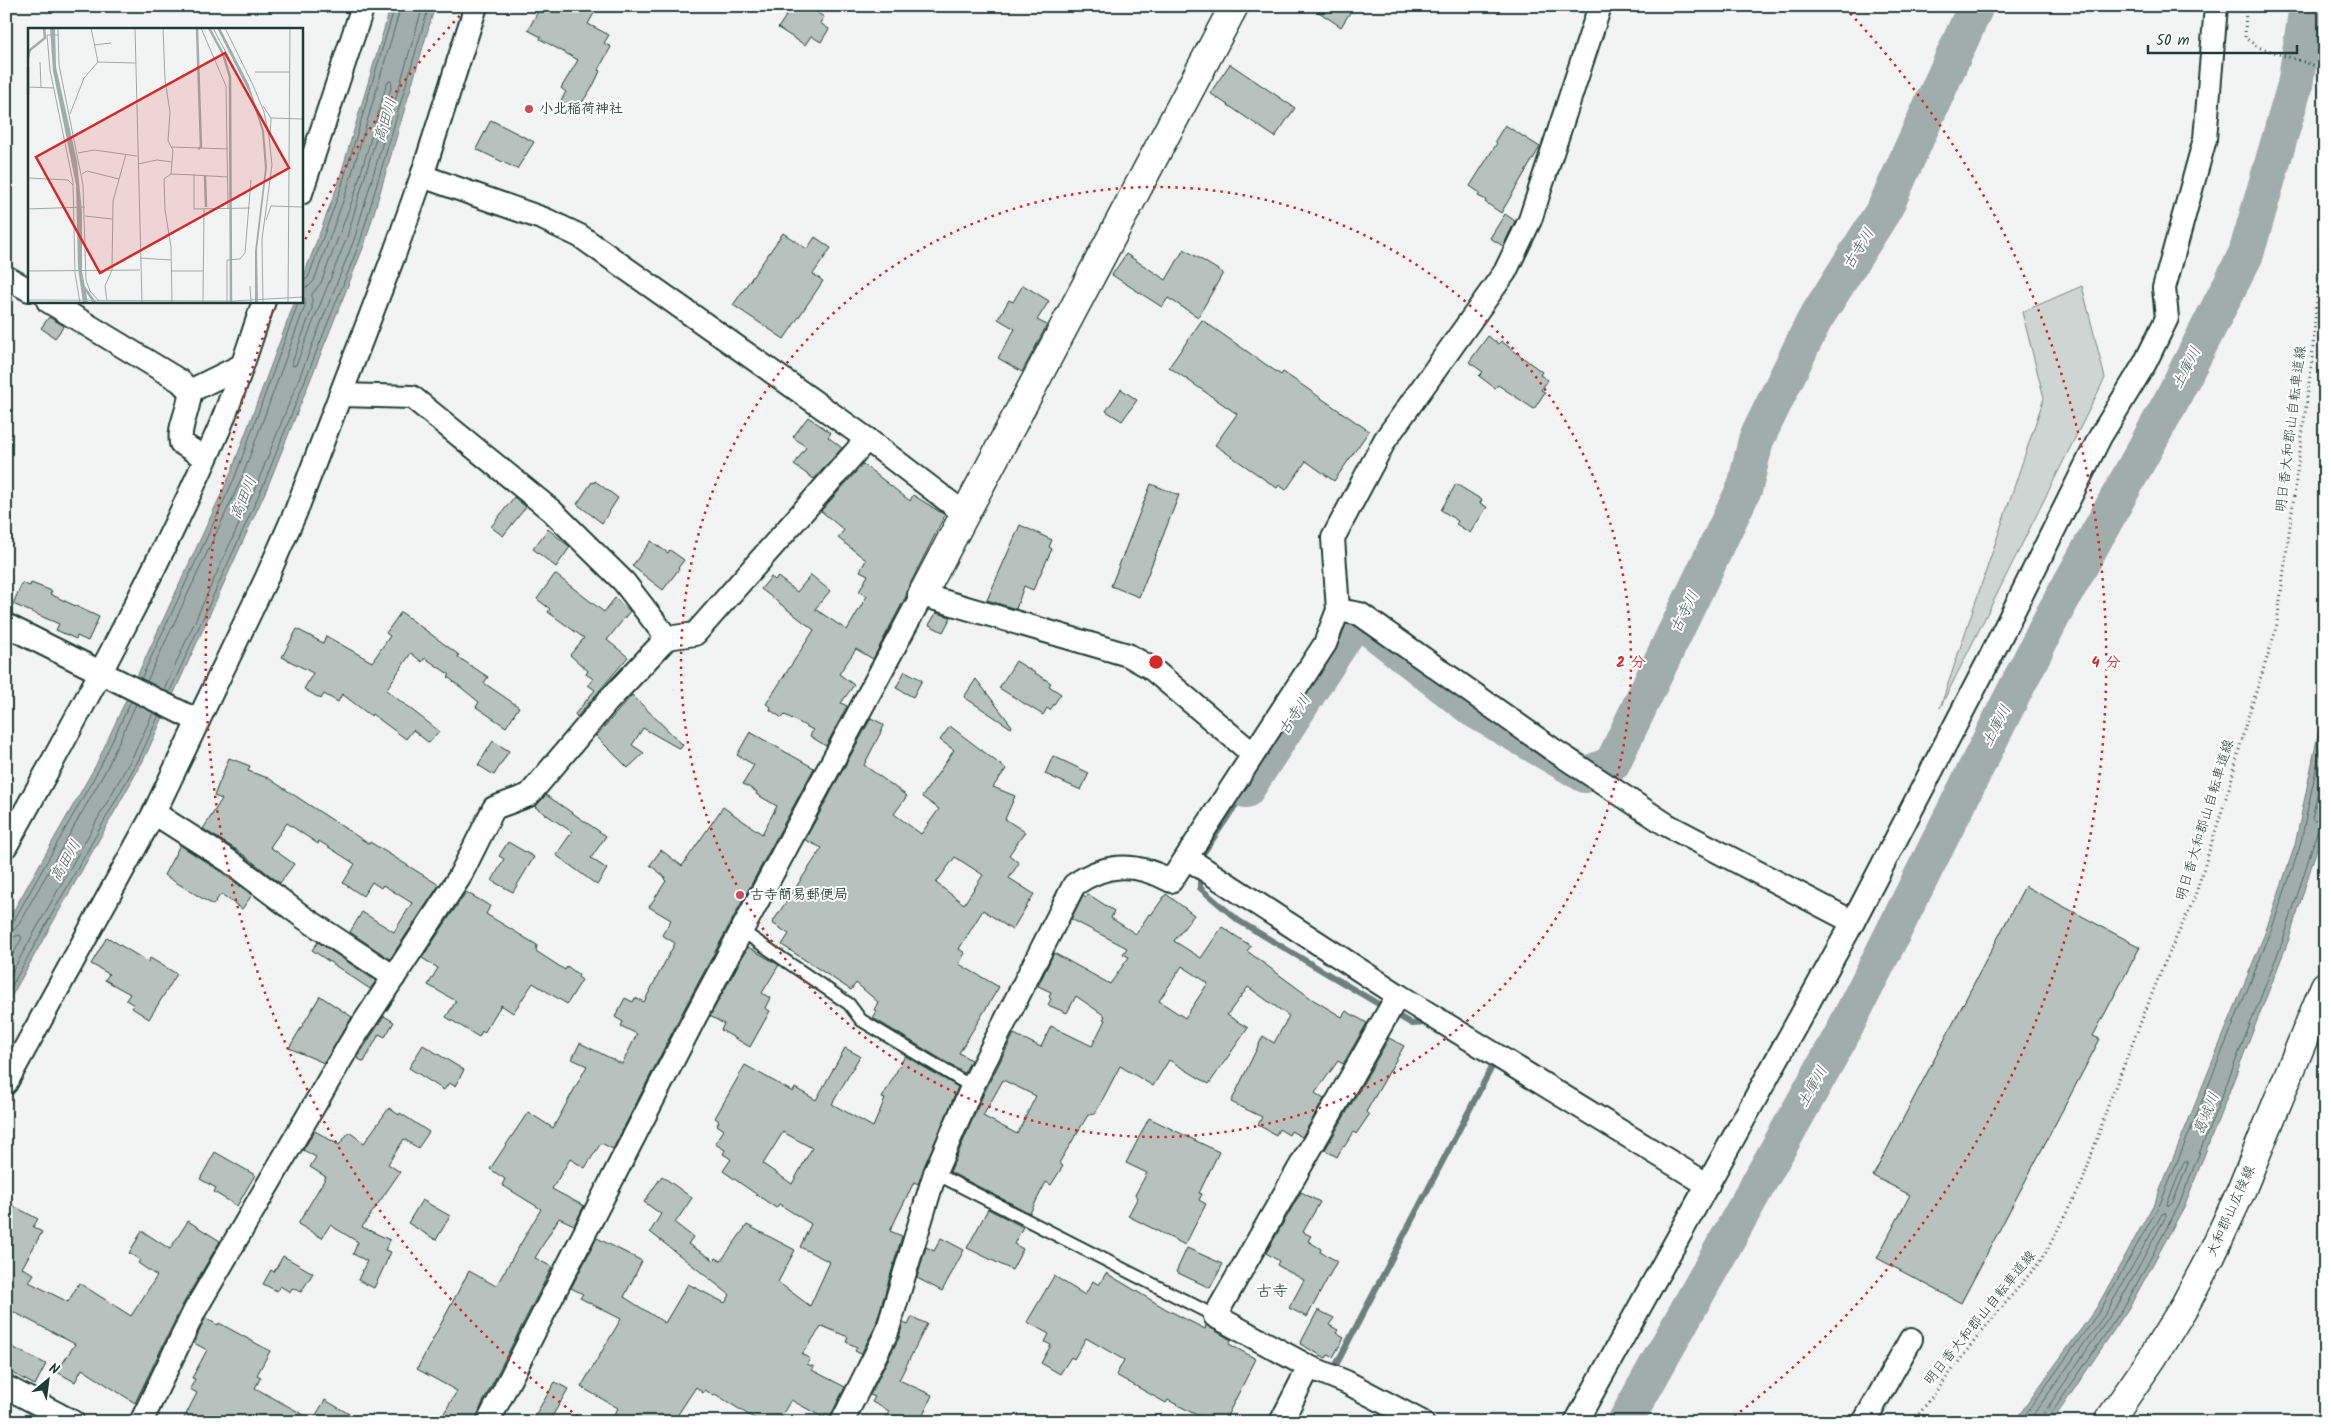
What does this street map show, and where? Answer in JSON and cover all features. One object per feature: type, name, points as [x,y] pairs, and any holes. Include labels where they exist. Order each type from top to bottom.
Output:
[{"type":"street","points":[[302,191],[363,6]]},
{"type":"street","points":[[6,1083],[154,813],[195,720],[274,560],[342,395],[422,176],[476,6]]},
{"type":"street","points":[[488,1422],[694,1019],[922,595],[1234,6]]},
{"type":"street","points":[[842,1422],[887,1332],[935,1173],[972,1086],[1074,885],[1089,874],[1125,866],[1153,871],[1171,881],[1325,644],[1338,610],[1332,538],[1385,440],[1505,272],[1530,220],[1600,6]]},
{"type":"street","points":[[1576,1422],[1853,922],[1988,662],[2100,437],[2145,363],[2167,318],[2164,288],[2205,139],[2216,6]]},
{"type":"street","points":[[422,176],[544,219],[580,236],[867,439],[965,514]]},
{"type":"street","points":[[6,277],[28,289]]},
{"type":"street","points":[[50,302],[180,381],[190,392],[190,402],[179,432],[181,443],[205,458]]},
{"type":"street","points":[[6,846],[104,674],[166,546],[219,429],[264,302]]},
{"type":"street","points":[[190,392],[242,366]]},
{"type":"street","points":[[342,395],[412,397],[552,511],[624,582],[667,638]]},
{"type":"street","points":[[141,1422],[195,1310],[351,1042],[459,878],[494,808],[529,795],[608,701],[667,638],[695,634],[867,439]]},
{"type":"street","points":[[922,595],[1128,655],[1151,668],[1252,754]]},
{"type":"street","points":[[1338,610],[1360,614],[1552,750],[1667,825],[1853,922]]},
{"type":"street","points":[[6,625],[195,720]]},
{"type":"street","points":[[154,813],[229,861],[303,917],[394,977]]},
{"type":"street","points":[[1187,858],[1398,995],[1708,1185]]},
{"type":"street","name":"大和郡山広陵線","points":[[2108,1422],[2158,1350],[2211,1256],[2316,1023],[2325,986]]},
{"type":"street","points":[[1398,995],[1215,1316],[1309,1367],[1346,1382],[1422,1422]]},
{"type":"street","points":[[1864,1422],[1910,1339]]},
{"type":"street","points":[[1281,1422],[1309,1367]]},
{"type":"street","points":[[6,1387],[73,1422]]},
{"type":"lane","points":[[742,930],[849,1004],[861,1020],[972,1086]]},
{"type":"lane","points":[[935,1173],[1215,1316]]},
{"type":"path","points":[[2246,6],[2245,38],[2258,47],[2325,69]]},
{"type":"path","name":"明日香大和郡山自転車道線","points":[[1913,1422],[1978,1336],[2043,1258],[2082,1183],[2109,1102],[2140,1023],[2161,971],[2194,899],[2230,785],[2246,723],[2276,630],[2312,361],[2325,188]]},
{"type":"shaded area","points":[[2082,286],[2105,378],[1940,708],[2044,398],[2022,312]]},
{"type":"water","name":"高田川","points":[[391,6],[435,6],[365,243],[267,488],[144,759],[6,1006],[6,924],[96,765],[230,475],[295,302],[302,302],[302,280],[337,187]]},
{"type":"water","name":"葛城川","points":[[2325,701],[2325,822],[2289,939],[2184,1207],[2130,1306],[2052,1422],[2014,1422],[2097,1307],[2156,1200],[2265,933],[2295,845]]},
{"type":"building","points":[[541,6],[598,6],[588,24],[609,35],[604,43],[611,47],[598,70],[600,71],[594,84],[576,112],[560,102],[566,92],[561,88],[578,60],[540,39],[541,37],[528,30]]},
{"type":"building","points":[[770,6],[807,6],[824,17],[820,23],[829,29],[821,42],[811,36],[805,45],[778,28],[786,16]]},
{"type":"building","points":[[1310,6],[1354,6],[1341,27]]},
{"type":"building","points":[[1230,64],[1295,108],[1275,137],[1210,93]]},
{"type":"building","points":[[491,120],[534,142],[517,169],[476,149]]},
{"type":"building","points":[[1505,125],[1540,147],[1501,213],[1485,202],[1486,200],[1478,196],[1480,193],[1470,186],[1497,143],[1495,141]]},
{"type":"building","points":[[1505,214],[1515,221],[1503,246],[1490,238]]},
{"type":"building","points":[[783,233],[807,249],[815,237],[831,248],[813,274],[823,281],[784,339],[733,305]]},
{"type":"building","points":[[1184,249],[1223,273],[1198,317],[1168,298],[1162,307],[1112,275],[1126,254],[1166,280]]},
{"type":"building","points":[[1023,285],[1049,301],[1037,320],[1047,325],[1022,372],[998,358],[1015,329],[998,319],[1009,300],[1013,302]]},
{"type":"building","points":[[49,317],[64,326],[55,338],[41,328]]},
{"type":"building","points":[[1202,320],[1281,375],[1283,372],[1369,431],[1334,481],[1306,461],[1286,490],[1279,485],[1277,488],[1215,445],[1237,414],[1169,367]]},
{"type":"building","points":[[1488,336],[1498,344],[1501,341],[1542,372],[1540,375],[1548,380],[1541,390],[1545,392],[1534,409],[1498,385],[1495,388],[1479,376],[1483,372],[1469,362]]},
{"type":"building","points":[[1121,389],[1137,400],[1122,421],[1106,411]]},
{"type":"building","points":[[808,417],[831,433],[828,437],[842,448],[814,479],[794,465],[806,447],[793,437]]},
{"type":"building","points":[[863,464],[910,501],[913,495],[945,515],[873,659],[856,649],[839,674],[854,685],[841,703],[847,706],[826,746],[810,736],[813,730],[785,715],[782,718],[770,710],[771,707],[766,704],[814,630],[761,589],[771,577],[775,580],[778,577],[797,592],[811,575],[830,591],[815,609],[847,630],[867,596],[859,592],[868,575],[860,571],[866,560],[838,538],[844,530],[821,511]]},
{"type":"building","points":[[595,481],[618,498],[602,523],[577,504],[592,482],[594,483]]},
{"type":"building","points":[[1151,484],[1179,495],[1139,597],[1111,586]]},
{"type":"building","points":[[1456,484],[1482,500],[1480,503],[1487,507],[1470,533],[1456,524],[1458,521],[1441,510]]},
{"type":"building","points":[[514,497],[526,507],[503,536],[491,527]]},
{"type":"building","points":[[1020,525],[1052,540],[1049,547],[1052,549],[1033,590],[1024,586],[1016,609],[987,600]]},
{"type":"building","points":[[548,529],[570,547],[556,567],[533,549]]},
{"type":"building","points":[[651,541],[668,553],[670,550],[684,560],[663,590],[632,566]]},
{"type":"building","points":[[555,574],[604,612],[615,598],[630,611],[607,640],[628,657],[577,717],[575,714],[595,690],[588,685],[593,679],[586,674],[588,671],[570,655],[584,638],[548,612],[550,609],[537,599]]},
{"type":"building","points":[[22,583],[30,586],[31,583],[52,591],[50,594],[99,617],[88,641],[77,636],[76,639],[56,630],[59,624],[13,604]]},
{"type":"building","points":[[401,612],[459,655],[458,657],[488,677],[484,683],[519,707],[506,727],[476,707],[479,702],[448,677],[450,675],[425,658],[422,662],[411,653],[386,690],[439,731],[429,743],[413,730],[406,739],[342,694],[338,702],[324,694],[321,699],[304,689],[313,673],[282,657],[297,629],[323,643],[326,636],[372,662],[390,636],[386,633]]},
{"type":"building","points":[[936,613],[951,617],[943,632],[929,625]]},
{"type":"building","points":[[1016,661],[1051,683],[1049,686],[1061,694],[1050,710],[1047,708],[1043,715],[999,688]]},
{"type":"building","points":[[905,671],[922,680],[913,697],[896,688]]},
{"type":"building","points":[[976,679],[1012,726],[1011,728],[964,697]]},
{"type":"building","points":[[632,695],[683,745],[680,749],[643,728],[632,745],[644,753],[628,768],[596,736]]},
{"type":"building","points":[[871,718],[884,726],[864,765],[907,796],[894,814],[921,834],[939,809],[922,797],[954,750],[940,740],[950,726],[1006,769],[993,787],[1015,796],[1005,819],[1025,832],[1009,855],[1019,863],[1009,878],[1034,894],[1012,930],[983,910],[959,949],[965,953],[959,964],[999,987],[959,1053],[971,1060],[964,1073],[873,1018],[877,1011],[874,1010],[878,1002],[856,983],[851,990],[782,945],[789,934],[772,923],[822,848],[805,840]],"holes":[[[955,857],[983,875],[964,904],[936,883]]]},
{"type":"building","points":[[750,732],[814,768],[682,1013],[613,1149],[601,1143],[585,1168],[570,1159],[552,1189],[584,1206],[574,1225],[559,1218],[535,1258],[552,1267],[482,1404],[475,1422],[439,1422],[457,1391],[417,1369],[469,1271],[496,1286],[541,1209],[502,1185],[505,1179],[490,1169],[528,1112],[553,1128],[587,1066],[572,1059],[580,1043],[622,1064],[637,1034],[621,1026],[623,1022],[615,1017],[625,998],[633,1002],[635,998],[644,1002],[675,943],[662,935],[671,920],[649,907],[666,881],[665,877],[650,865],[661,850],[682,866],[723,807],[762,834],[777,806],[743,784],[754,765],[737,755]]},
{"type":"building","points":[[493,741],[509,751],[494,775],[478,765]]},
{"type":"building","points":[[1053,756],[1089,773],[1081,790],[1045,774]]},
{"type":"building","points":[[229,758],[250,766],[248,771],[268,778],[369,844],[370,842],[439,885],[390,959],[350,932],[362,912],[394,932],[412,903],[383,885],[381,888],[372,882],[363,896],[343,883],[355,864],[319,841],[318,844],[287,823],[270,847],[294,864],[280,883],[237,850],[203,829],[222,799],[214,796]]},
{"type":"building","points":[[546,795],[606,836],[591,858],[607,869],[597,885],[556,855],[572,832],[535,807]]},
{"type":"building","points":[[508,842],[534,857],[513,892],[492,881],[504,859],[499,856]]},
{"type":"building","points":[[180,845],[252,895],[242,909],[221,894],[213,905],[164,875]]},
{"type":"building","points":[[2025,886],[2140,947],[2093,1036],[2100,1039],[1961,1303],[1877,1258],[1910,1195],[1873,1176]]},
{"type":"building","points":[[466,892],[490,906],[486,914],[537,945],[536,951],[565,970],[567,966],[579,975],[578,977],[582,980],[567,1004],[533,983],[513,1013],[501,1005],[484,1033],[482,1031],[479,1037],[446,1017],[456,1001],[428,985],[438,968],[422,958]]},
{"type":"building","points":[[1088,894],[1114,911],[1111,918],[1136,934],[1149,914],[1151,915],[1166,894],[1194,915],[1174,941],[1201,958],[1222,927],[1251,946],[1247,951],[1312,999],[1342,1017],[1346,1011],[1367,1023],[1343,1064],[1338,1061],[1315,1093],[1324,1099],[1302,1137],[1291,1131],[1289,1135],[1279,1129],[1276,1135],[1258,1125],[1262,1117],[1231,1102],[1263,1036],[1274,1043],[1289,1016],[1248,987],[1227,1015],[1248,1028],[1209,1084],[1169,1060],[1153,1086],[1120,1066],[1095,1114],[1088,1115],[1059,1163],[1063,1166],[1051,1185],[1046,1182],[1030,1213],[950,1172],[984,1093],[1014,1034],[1041,1047],[1051,1026],[1092,1046],[1105,1020],[1103,1019],[1105,1016],[1076,996],[1067,1013],[1048,1005],[1051,999],[1049,997],[1051,992],[1038,986],[1054,953],[1110,984],[1129,957],[1123,954],[1127,948],[1071,919],[1083,895],[1086,897]],"holes":[[[1182,966],[1208,983],[1185,1018],[1159,1001]],[[1003,1080],[1036,1096],[1017,1134],[983,1116]]]},
{"type":"building","points":[[107,937],[148,962],[150,958],[177,974],[149,1019],[132,1008],[134,1005],[126,1000],[130,994],[105,980],[109,974],[91,964]]},
{"type":"building","points":[[318,942],[376,981],[370,989],[312,950]]},
{"type":"building","points":[[748,947],[779,965],[762,993],[770,998],[765,1008],[770,1011],[750,1047],[721,1030],[724,1024],[710,1016]]},
{"type":"building","points":[[320,996],[352,1017],[324,1063],[289,1048]]},
{"type":"building","points":[[384,1016],[394,1022],[385,1037],[379,1034],[364,1062],[357,1058]]},
{"type":"building","points":[[1389,1038],[1404,1046],[1366,1112],[1369,1115],[1356,1134],[1354,1132],[1343,1146],[1337,1157],[1325,1150]]},
{"type":"building","points":[[423,1045],[464,1070],[455,1086],[449,1083],[444,1090],[409,1068]]},
{"type":"building","points":[[845,1048],[860,1056],[832,1104],[873,1127],[885,1099],[882,1098],[905,1056],[958,1087],[918,1184],[914,1182],[890,1231],[902,1236],[875,1327],[861,1354],[855,1351],[857,1347],[846,1342],[848,1337],[822,1326],[802,1354],[810,1359],[807,1364],[814,1367],[812,1370],[845,1387],[830,1417],[826,1414],[824,1418],[791,1400],[778,1422],[760,1422],[715,1394],[714,1396],[705,1390],[703,1393],[696,1387],[673,1422],[610,1422],[618,1408],[581,1387],[621,1319],[580,1298],[583,1294],[571,1288],[597,1238],[642,1261],[624,1297],[665,1323],[688,1284],[725,1303],[730,1295],[650,1232],[661,1214],[644,1202],[662,1176],[692,1198],[675,1223],[693,1237],[688,1244],[714,1260],[716,1258],[721,1261],[747,1225],[795,1250],[778,1282],[810,1306],[830,1262],[800,1247],[811,1224],[779,1204],[776,1208],[723,1171],[731,1159],[723,1154],[725,1150],[715,1144],[724,1130],[717,1125],[719,1121],[715,1118],[745,1065],[793,1092],[795,1088],[816,1100]],"holes":[[[783,1132],[812,1148],[792,1184],[763,1164]]]},
{"type":"building","points":[[389,1108],[429,1132],[418,1148],[404,1139],[388,1164],[400,1172],[362,1227],[390,1240],[385,1250],[391,1252],[374,1288],[358,1280],[367,1261],[353,1254],[358,1242],[330,1225],[322,1238],[298,1224],[326,1177],[310,1167],[316,1157],[303,1150],[315,1131],[339,1145],[349,1132],[364,1143]]},
{"type":"building","points":[[1149,1118],[1219,1152],[1199,1193],[1202,1194],[1199,1200],[1206,1204],[1185,1245],[1128,1216],[1138,1197],[1135,1195],[1147,1173],[1126,1163]]},
{"type":"building","points":[[215,1152],[255,1175],[237,1206],[214,1192],[216,1188],[200,1179]]},
{"type":"building","points":[[1301,1192],[1320,1202],[1303,1232],[1311,1236],[1308,1241],[1321,1249],[1320,1252],[1337,1261],[1307,1317],[1289,1308],[1304,1280],[1277,1265],[1279,1261],[1266,1253]]},
{"type":"building","points":[[422,1200],[450,1216],[436,1240],[408,1223]]},
{"type":"building","points":[[6,1202],[38,1219],[33,1227],[42,1232],[22,1268],[34,1274],[29,1282],[68,1302],[79,1283],[131,1316],[157,1276],[138,1263],[140,1260],[129,1253],[142,1231],[170,1249],[188,1221],[220,1241],[183,1304],[135,1403],[82,1369],[75,1382],[57,1372],[75,1344],[6,1308]]},
{"type":"building","points":[[988,1209],[1023,1227],[1014,1244],[1023,1249],[1012,1270],[967,1248]]},
{"type":"building","points":[[941,1238],[964,1250],[942,1291],[917,1278],[926,1247],[934,1251]]},
{"type":"building","points":[[1187,1248],[1223,1264],[1210,1288],[1176,1272]]},
{"type":"building","points":[[283,1256],[313,1273],[301,1292],[292,1288],[290,1292],[280,1286],[277,1291],[263,1284],[271,1270],[274,1272]]},
{"type":"building","points":[[1106,1273],[1166,1309],[1205,1329],[1206,1325],[1231,1340],[1229,1344],[1256,1359],[1224,1422],[1210,1422],[1168,1400],[1166,1403],[1116,1375],[1124,1360],[1086,1338],[1074,1359],[1071,1357],[1060,1374],[1041,1363],[1051,1345],[1045,1342],[1049,1334],[1027,1322],[1054,1276],[1085,1295],[1093,1281],[1099,1285]]},
{"type":"building","points":[[1318,1310],[1334,1318],[1329,1325],[1338,1330],[1336,1333],[1344,1338],[1333,1357],[1328,1355],[1326,1358],[1300,1344]]},
{"type":"building","points":[[912,1317],[927,1324],[899,1380],[932,1395],[920,1422],[884,1422],[889,1411],[872,1402],[875,1397],[870,1395],[899,1338],[903,1323],[908,1325]]},
{"type":"building","points":[[205,1318],[218,1325],[219,1323],[270,1351],[257,1375],[261,1377],[255,1388],[313,1420],[325,1400],[363,1422],[182,1422],[197,1393],[190,1389],[195,1379],[192,1378],[207,1350],[194,1343]]},
{"type":"building","points":[[6,1344],[46,1364],[35,1385],[6,1370]]},
{"type":"building","points":[[555,1382],[568,1389],[549,1422],[531,1422]]},
{"type":"waterway","name":"古寺川","points":[[1246,790],[1353,624],[1363,623],[1474,710],[1585,775],[1612,764],[1745,487],[1756,440],[1814,321],[1885,208],[1976,6]]},
{"type":"waterway","name":"土庫川","points":[[1625,1422],[1840,1038],[2052,617],[2170,403],[2246,254],[2295,85],[2307,6]]},
{"type":"waterway","points":[[1200,862],[1200,858],[1246,790]]},
{"type":"waterway","points":[[1200,872],[1200,888],[1239,921],[1412,1024],[1426,1023],[1431,1026]]},
{"type":"waterway","points":[[1335,1367],[1495,1061],[1492,1060]]},
{"type":"place","name":"小北稲荷神社","points":[[529,109]]},
{"type":"place","name":"古寺簡易郵便局","points":[[740,895]]},
{"type":"district","name":"古寺","points":[[1272,1291]]}]
